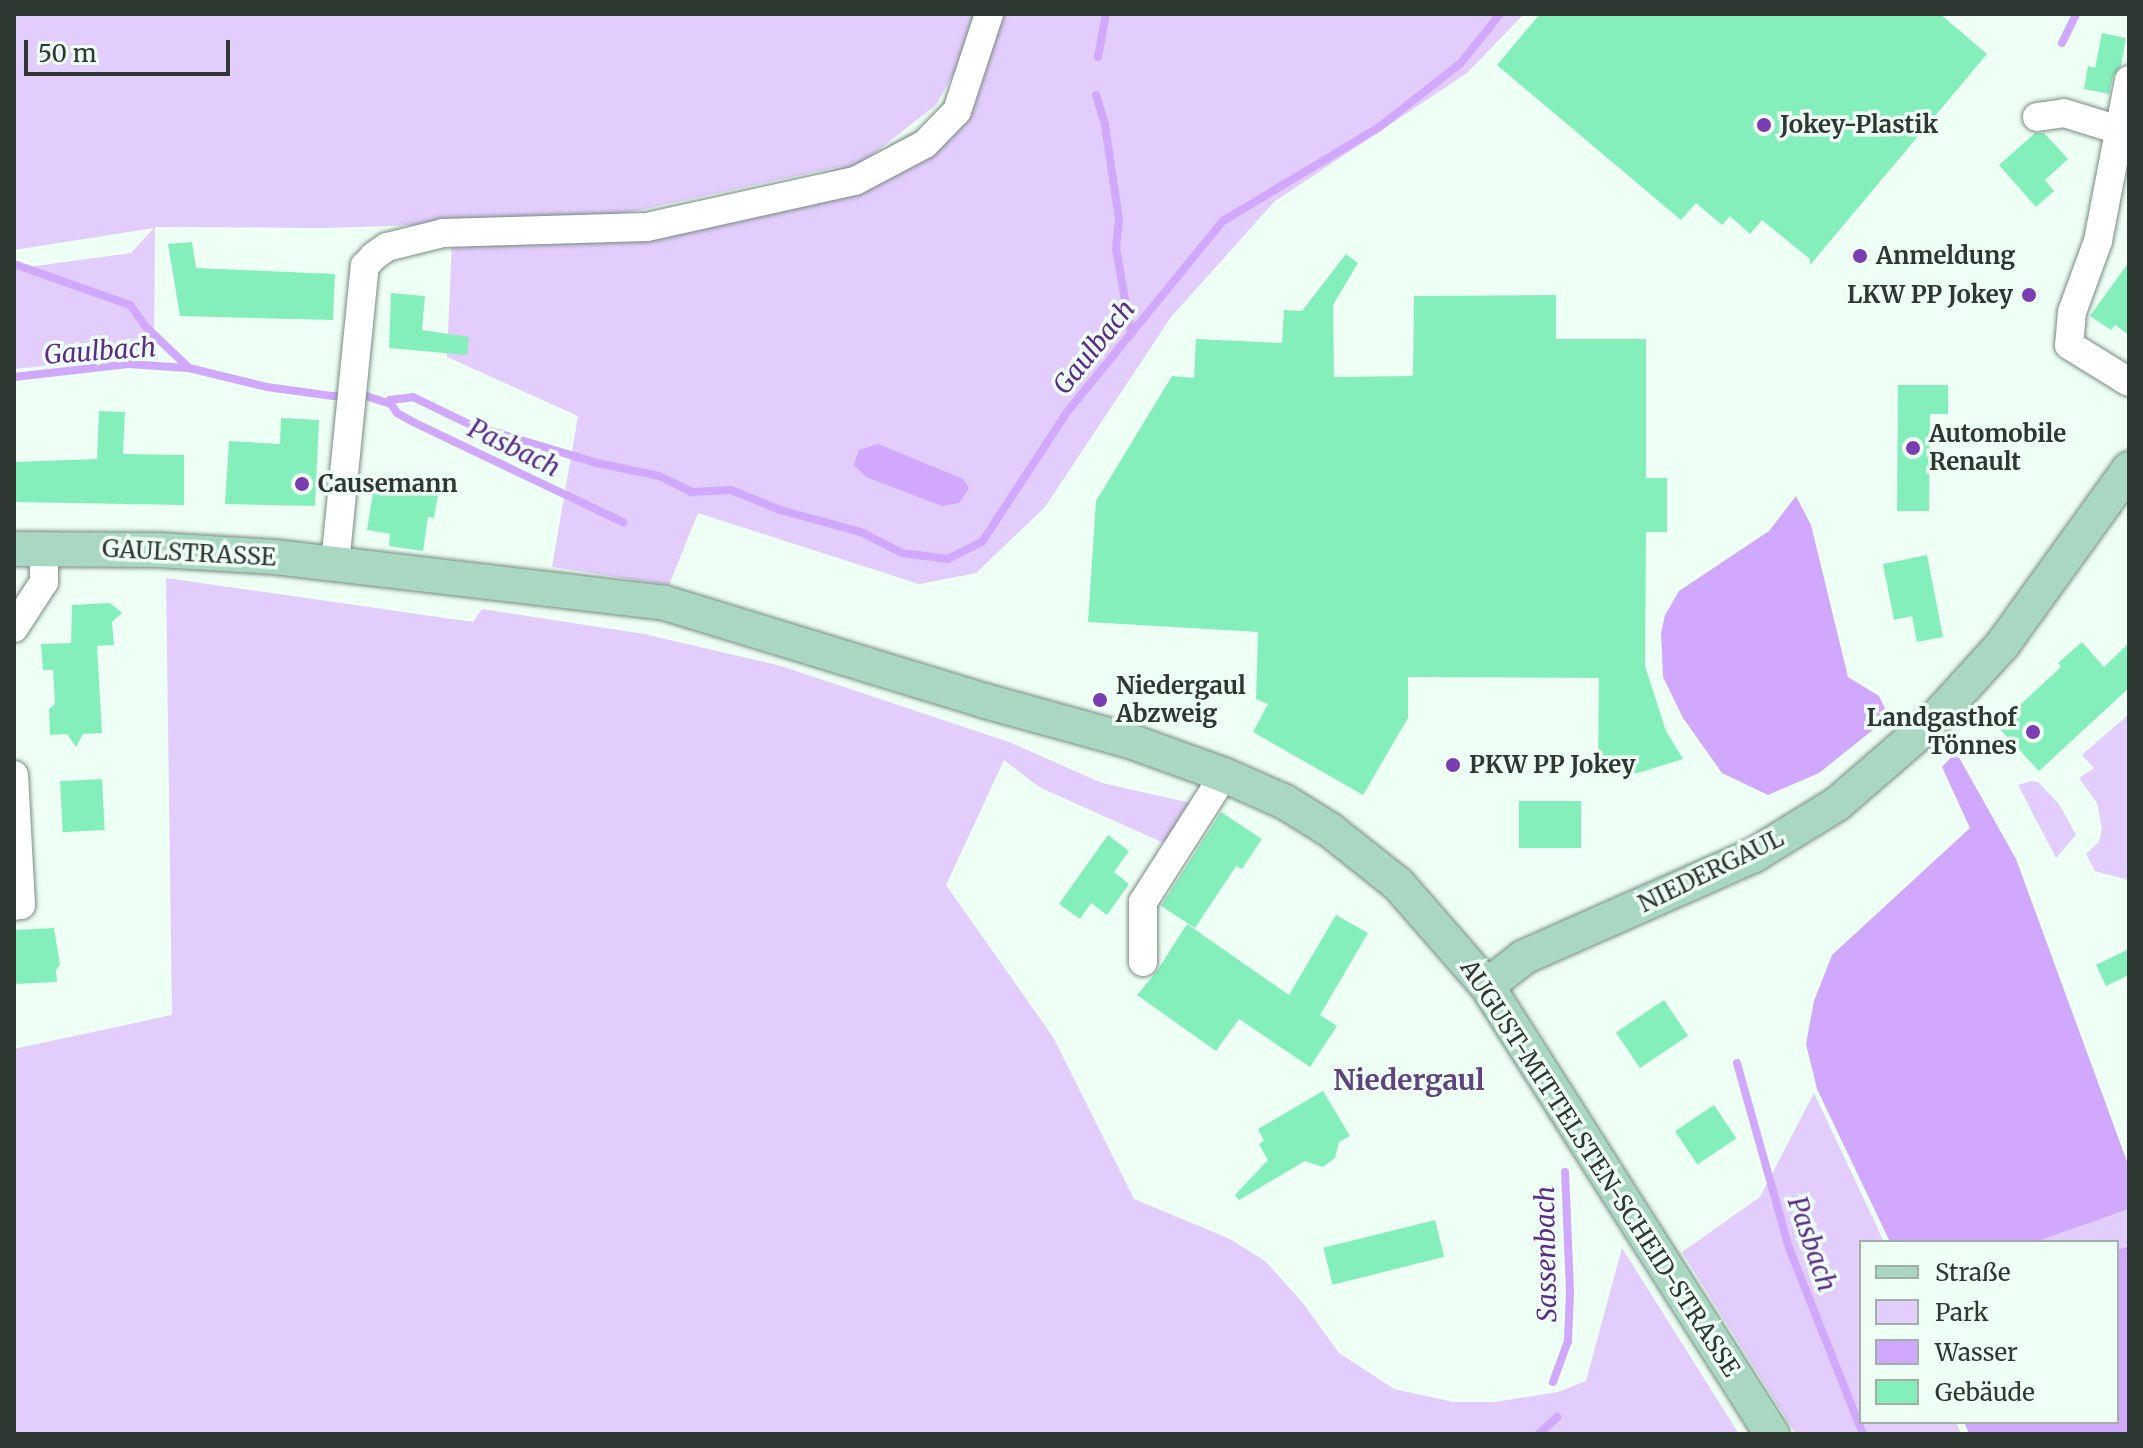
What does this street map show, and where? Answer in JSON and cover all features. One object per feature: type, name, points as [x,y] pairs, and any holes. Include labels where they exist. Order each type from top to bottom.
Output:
[{"type":"main road","name":"NIEDERGAUL","points":[[1487,986],[1524,957],[1754,855],[1837,804],[1927,726],[2003,644],[2129,469]]},
{"type":"main road","name":"GAULSTRASSE","points":[[29,548],[158,550],[335,564]]},
{"type":"main road","name":"AUGUST-MITTELSTEN-SCHEID-STRASSE","points":[[335,564],[665,603],[985,701],[1127,740],[1224,775],[1285,802],[1362,853],[1437,926],[1487,986],[1772,1434]]},
{"type":"street","points":[[335,564],[365,266],[387,247],[443,233],[647,227],[855,181],[925,144],[957,111],[989,14]]},
{"type":"street","points":[[2129,80],[2098,241],[2072,312],[2069,345],[2129,382]]},
{"type":"street","points":[[2037,117],[2064,113],[2119,130]]},
{"type":"street","name":"GAULSTRASSE","points":[[14,628],[44,582],[29,548]]},
{"type":"street","points":[[14,775],[21,905],[14,906]]},
{"type":"street","points":[[1143,962],[1143,902],[1224,775]]},
{"type":"green space","points":[[14,14],[987,14],[936,105],[868,158],[934,120],[993,14],[1524,14],[1467,73],[1274,202],[1171,317],[1045,507],[976,573],[919,584],[698,513],[669,585],[552,567],[578,416],[447,357],[452,239],[678,221],[847,165],[599,219],[325,228],[155,227],[154,355],[14,369],[14,269],[131,253],[154,228],[14,250]]},
{"type":"green space","points":[[166,578],[473,622],[482,609],[644,634],[781,666],[1009,742],[1102,783],[1195,804],[1166,844],[1039,787],[1004,760],[946,885],[1053,1037],[1134,1199],[1230,1239],[1265,1261],[1302,1302],[1339,1353],[1394,1389],[1453,1402],[1495,1402],[1558,1392],[1586,1381],[1622,1248],[1739,1434],[14,1434],[14,1049],[172,1015]]},
{"type":"green space","points":[[2129,714],[2129,880],[2095,871],[2086,854],[2099,842],[2102,829],[2097,803],[2079,778],[2094,768],[2082,755]]},
{"type":"green space","points":[[2038,782],[2059,804],[2076,835],[2056,858],[2018,785]]},
{"type":"green space","points":[[1814,1093],[1883,1240],[1859,1240],[1859,1424],[1957,1424],[1961,1434],[1796,1434],[1682,1252],[1760,1197]]},
{"type":"green space","points":[[2129,1209],[2129,1246],[2119,1249],[2119,1240],[2041,1240]]},
{"type":"water","points":[[878,444],[963,479],[969,488],[959,503],[942,506],[866,477],[854,465],[859,450]]},
{"type":"water","points":[[1796,496],[1811,525],[1848,677],[1879,696],[1889,717],[1819,773],[1768,795],[1722,773],[1683,718],[1663,677],[1661,633],[1665,615],[1679,591],[1769,531]]},
{"type":"water","points":[[1956,752],[2016,859],[2129,1167],[2129,1209],[2041,1240],[1889,1240],[1817,1089],[1806,1044],[1814,1001],[1832,955],[1970,828],[1942,767]]},
{"type":"water","points":[[2129,1246],[2129,1434],[1969,1434],[1965,1424],[2119,1424],[2119,1249]]},
{"type":"building","points":[[1540,14],[1940,14],[1987,54],[1810,265],[1810,259],[1762,220],[1750,234],[1730,216],[1722,225],[1696,203],[1681,220],[1497,65]]},
{"type":"building","points":[[2102,33],[2126,38],[2121,66],[2113,76],[2109,94],[2084,89],[2088,66],[2095,68]]},
{"type":"building","points":[[2035,133],[2044,133],[2068,159],[2045,180],[2054,191],[2036,207],[1999,165]]},
{"type":"building","points":[[192,242],[196,268],[335,274],[333,320],[180,316],[168,244]]},
{"type":"building","points":[[1346,254],[1358,263],[1333,305],[1334,377],[1413,376],[1414,296],[1556,295],[1556,339],[1646,339],[1646,478],[1667,478],[1667,532],[1646,532],[1645,666],[1666,731],[1683,759],[1638,773],[1598,774],[1599,678],[1408,677],[1408,718],[1363,795],[1253,732],[1268,704],[1256,699],[1258,632],[1088,622],[1096,501],[1172,376],[1194,378],[1196,339],[1282,343],[1284,310],[1302,311]]},
{"type":"building","points":[[2129,262],[2129,335],[2115,325],[2111,330],[2090,316]]},
{"type":"building","points":[[391,293],[425,296],[422,330],[469,337],[467,355],[389,348]]},
{"type":"building","name":"Automobile Renault","points":[[1898,385],[1948,385],[1948,414],[1930,414],[1929,511],[1897,511]]},
{"type":"building","points":[[99,411],[125,412],[123,454],[184,455],[184,505],[14,502],[14,462],[97,459]]},
{"type":"building","points":[[281,418],[319,420],[315,506],[225,504],[229,441],[280,444]]},
{"type":"building","points":[[390,481],[439,489],[434,518],[428,517],[423,551],[389,546],[390,534],[367,530],[374,487],[389,490]]},
{"type":"building","points":[[1927,555],[1943,637],[1917,642],[1912,616],[1894,620],[1883,564]]},
{"type":"building","points":[[110,603],[122,613],[112,622],[114,645],[97,646],[102,733],[83,734],[76,747],[67,734],[50,735],[49,709],[55,704],[53,670],[43,670],[41,644],[71,643],[72,605]]},
{"type":"building","points":[[2082,642],[2104,667],[2129,643],[2129,688],[2039,771],[1997,726],[2061,667],[2058,663]]},
{"type":"building","points":[[102,779],[105,830],[63,832],[60,781]]},
{"type":"building","points":[[1519,801],[1581,801],[1581,848],[1519,848]]},
{"type":"building","points":[[1221,812],[1262,839],[1242,869],[1236,866],[1195,928],[1161,906]]},
{"type":"building","points":[[1108,835],[1129,851],[1114,872],[1129,884],[1107,915],[1091,903],[1080,919],[1059,904]]},
{"type":"building","points":[[1336,915],[1368,933],[1320,1015],[1337,1026],[1310,1067],[1239,1019],[1216,1051],[1137,995],[1157,971],[1187,924],[1289,995]]},
{"type":"building","points":[[54,928],[60,965],[56,970],[57,982],[14,984],[14,930]]},
{"type":"building","points":[[2129,949],[2129,975],[2106,986],[2096,965]]},
{"type":"building","points":[[1664,1000],[1688,1036],[1640,1068],[1616,1032]]},
{"type":"building","points":[[1323,1091],[1350,1136],[1339,1142],[1335,1158],[1323,1167],[1305,1161],[1239,1200],[1235,1195],[1268,1160],[1259,1144],[1264,1141],[1258,1129]]},
{"type":"building","points":[[1714,1105],[1736,1138],[1697,1164],[1675,1131]]},
{"type":"building","points":[[1435,1220],[1444,1257],[1333,1285],[1323,1248]]},
{"type":"waterway","points":[[1098,57],[1106,14]]},
{"type":"waterway","name":"Gaulbach","points":[[14,264],[130,305],[147,328],[189,368],[267,387],[333,396],[366,396],[391,404],[390,400],[413,397],[471,425],[597,463],[659,476],[692,492],[731,490],[780,510],[861,532],[902,553],[948,559],[982,542],[1067,412],[1223,221],[1378,128],[1460,64],[1500,14]]},
{"type":"waterway","points":[[2062,43],[2076,14]]},
{"type":"waterway","points":[[1096,95],[1105,125],[1119,220],[1116,248],[1131,333]]},
{"type":"waterway","name":"Gaulbach","points":[[14,377],[128,364],[188,368]]},
{"type":"waterway","name":"Pasbach","points":[[391,404],[397,413],[413,422],[623,522]]},
{"type":"waterway","name":"Pasbach","points":[[1737,1063],[1789,1248],[1859,1424]]},
{"type":"waterway","name":"Sassenbach","points":[[1553,1382],[1568,1341],[1570,1291],[1565,1172]]},
{"type":"waterway","name":"Sassenbach","points":[[1539,1434],[1557,1417]]},
{"type":"waterway","name":"Pasbach","points":[[1859,1424],[1863,1434]]},
{"type":"place","name":"Jokey-Plastik","points":[[1764,125]]},
{"type":"place","name":"Anmeldung","points":[[1860,256]]},
{"type":"place","name":"LKW PP Jokey","points":[[2029,295]]},
{"type":"place","name":"Automobile Renault","points":[[1913,448]]},
{"type":"place","name":"Causemann","points":[[302,484]]},
{"type":"place","name":"Niedergaul Abzweig","points":[[1100,700]]},
{"type":"place","name":"Landgasthof Tönnes","points":[[2033,732]]},
{"type":"place","name":"PKW PP Jokey","points":[[1453,765]]},
{"type":"district","name":"Niedergaul","points":[[1409,1080]]}]
